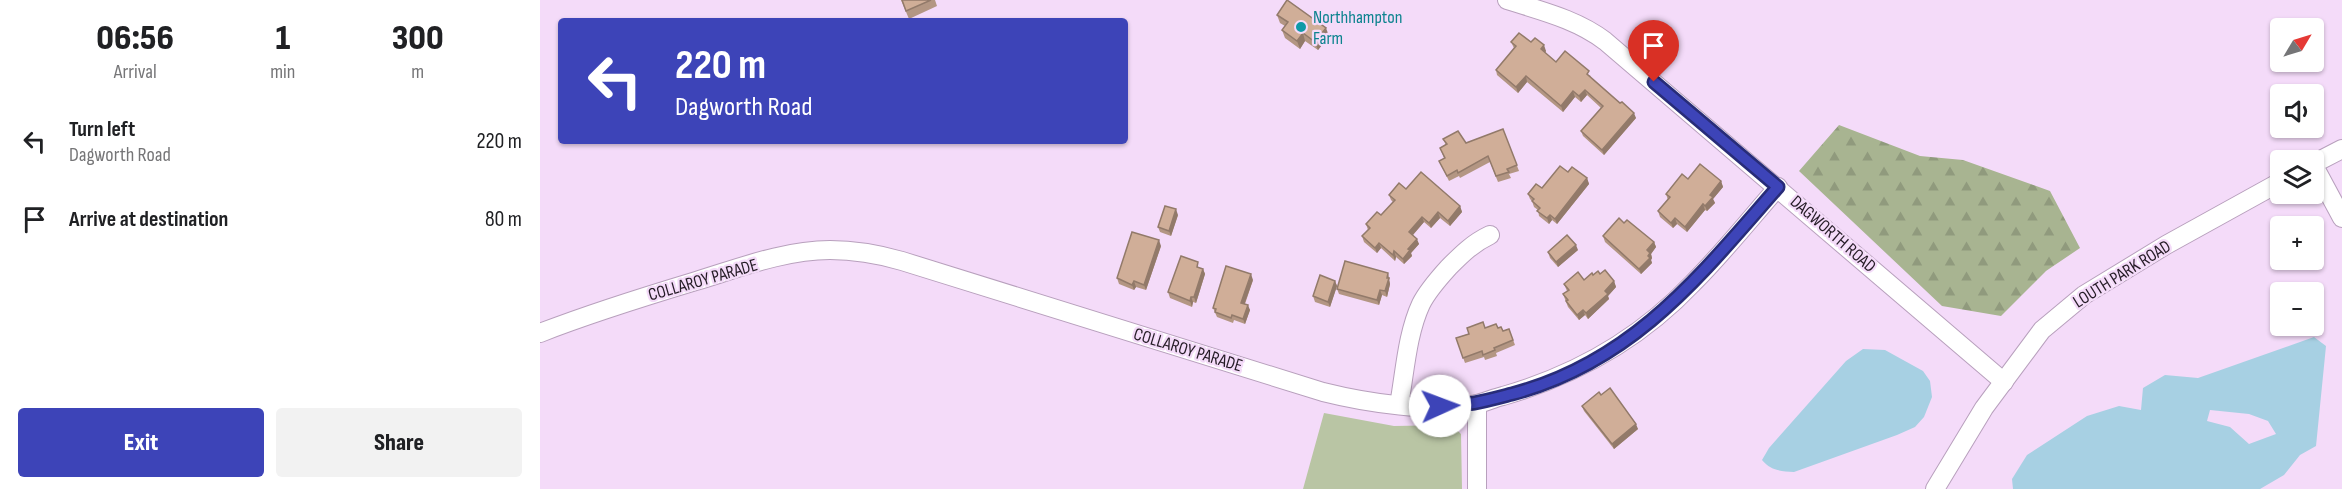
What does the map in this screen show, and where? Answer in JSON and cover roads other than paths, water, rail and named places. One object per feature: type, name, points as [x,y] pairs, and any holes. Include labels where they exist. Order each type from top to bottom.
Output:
[{"type":"street","name":"DAGWORTH ROAD","points":[[1507,0],[1567,19],[1591,30],[1778,187],[2004,382]]},
{"type":"street","points":[[2324,158],[2342,149]]},
{"type":"street","points":[[2324,185],[2342,219]]},
{"type":"street","name":"COLLAROY PARADE","points":[[540,333],[594,312],[747,266],[794,254],[827,250],[853,251],[902,261],[1323,392],[1399,405],[1477,404],[1527,390],[1574,371],[1637,333],[1692,285],[1778,187]]},
{"type":"street","name":"LOUTH PARK ROAD","points":[[1935,489],[1984,408],[2042,330],[2084,295],[2166,245],[2270,188]]},
{"type":"street","points":[[1399,405],[1414,322],[1422,303],[1433,285],[1461,254],[1475,243],[1490,236]]},
{"type":"street","points":[[1477,404],[1477,489]]},
{"type":"water","points":[[2314,337],[2326,346],[2316,446],[2300,455],[2284,475],[2260,489],[2013,489],[2012,479],[2027,455],[2087,416],[2119,406],[2141,410],[2143,388],[2165,375],[2198,378]],"holes":[[[2210,410],[2249,414],[2268,421],[2276,434],[2249,444],[2230,427],[2207,421]]]},
{"type":"water","points":[[1863,349],[1885,350],[1923,371],[1930,381],[1932,397],[1924,417],[1915,427],[1897,435],[1794,472],[1776,470],[1765,464],[1762,460],[1769,448],[1846,361]]},
{"type":"place","name":"Northhampton Farm","points":[[1301,27]]}]
